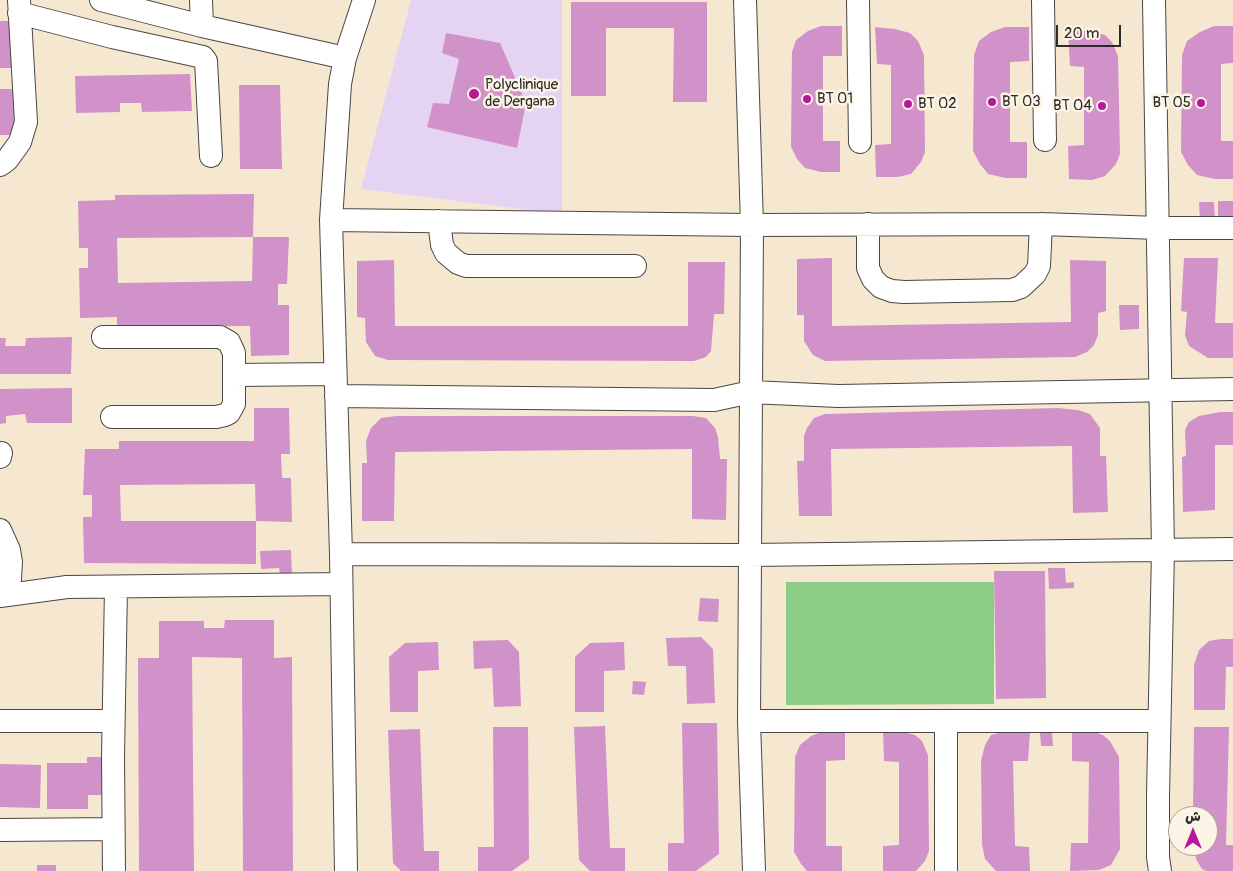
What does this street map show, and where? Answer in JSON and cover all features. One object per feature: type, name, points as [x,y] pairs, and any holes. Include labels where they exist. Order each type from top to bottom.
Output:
[{"type":"street","points":[[101,0],[202,26],[345,58]]},
{"type":"street","points":[[201,0],[202,26]]},
{"type":"street","points":[[346,871],[341,554],[331,220],[337,110],[345,58],[364,0]]},
{"type":"street","points":[[745,0],[752,225],[749,720],[754,871]]},
{"type":"street","points":[[858,0],[860,142]]},
{"type":"street","points":[[1042,0],[1044,140]]},
{"type":"street","points":[[1154,0],[1163,550],[1158,806],[1160,871]]},
{"type":"street","points":[[0,165],[7,160],[20,142],[26,122],[19,6],[112,37],[203,57],[206,61],[211,156]]},
{"type":"street","points":[[331,220],[752,225],[1041,224],[1159,228],[1233,228]]},
{"type":"street","points":[[439,221],[442,246],[446,253],[451,259],[466,266],[635,266]]},
{"type":"street","points":[[868,224],[868,268],[873,279],[882,287],[892,291],[904,292],[1012,290],[1021,287],[1029,281],[1039,266],[1041,224]]},
{"type":"street","points":[[103,337],[220,337],[233,347],[234,404],[229,413],[216,417],[112,417]]},
{"type":"street","points":[[234,375],[335,374]]},
{"type":"street","points":[[336,396],[714,400],[751,392],[838,396],[1233,389]]},
{"type":"street","points":[[0,530],[9,550],[10,562],[4,595],[67,587],[341,584]]},
{"type":"street","points":[[341,554],[750,555],[1233,549]]},
{"type":"street","points":[[114,871],[113,721],[116,587]]},
{"type":"street","points":[[749,720],[1159,721]]},
{"type":"street","points":[[0,721],[113,721]]},
{"type":"street","points":[[946,721],[946,871]]},
{"type":"street","points":[[0,830],[113,829]]},
{"type":"shaded area","name":"Polyclinique de Dergana","points":[[411,0],[562,0],[562,214],[361,189]]},
{"type":"green space","points":[[786,582],[994,582],[994,704],[786,705]]},
{"type":"building","points":[[571,2],[707,2],[707,102],[673,102],[674,28],[606,28],[606,96],[571,96]]},
{"type":"building","points":[[0,21],[12,21],[13,68],[0,68]]},
{"type":"building","name":"BT 01","points":[[821,26],[842,26],[842,56],[823,56],[823,141],[840,141],[840,172],[821,172],[805,168],[797,159],[791,147],[792,52],[796,40],[808,31]]},
{"type":"building","name":"BT 05","points":[[1214,26],[1233,26],[1233,63],[1221,64],[1221,141],[1233,141],[1233,179],[1215,179],[1197,175],[1188,165],[1181,152],[1182,55],[1187,41],[1200,32]]},
{"type":"building","name":"BT 02","points":[[875,27],[910,33],[918,41],[924,55],[925,152],[921,162],[911,174],[898,177],[876,177],[875,145],[891,144],[891,65],[877,64]]},
{"type":"building","name":"BT 03","points":[[1005,27],[1029,27],[1029,61],[1010,62],[1010,142],[1027,142],[1027,178],[1006,178],[988,174],[973,151],[974,55],[979,41],[991,32]]},
{"type":"building","name":"BT 04","points":[[1068,29],[1105,35],[1112,42],[1118,56],[1120,154],[1116,164],[1105,176],[1092,180],[1069,179],[1068,146],[1084,145],[1084,67],[1070,66]]},
{"type":"building","points":[[446,33],[500,43],[526,103],[517,148],[427,127],[433,103],[449,104],[459,59],[442,53]]},
{"type":"building","points":[[190,74],[192,111],[142,112],[141,103],[120,103],[120,112],[76,113],[75,76]]},
{"type":"building","points":[[239,85],[280,85],[282,169],[240,169]]},
{"type":"building","points":[[0,89],[13,89],[15,135],[0,135]]},
{"type":"building","points":[[254,194],[253,237],[289,237],[287,284],[278,284],[278,305],[289,305],[289,355],[251,356],[250,326],[117,327],[117,317],[80,318],[79,268],[88,268],[88,248],[79,248],[78,201],[115,200],[115,195]],"holes":[[[253,237],[252,281],[118,283],[117,238]]]},
{"type":"building","points":[[1218,201],[1233,201],[1233,220],[1218,220]]},
{"type":"building","points":[[1199,202],[1214,202],[1215,221],[1200,222]]},
{"type":"building","points":[[832,258],[832,326],[1071,322],[1070,260],[1106,261],[1106,311],[1098,313],[1098,335],[1094,345],[1087,352],[1075,357],[825,361],[813,355],[804,341],[804,315],[797,315],[797,259]]},
{"type":"building","points":[[1184,258],[1218,258],[1215,323],[1233,323],[1233,358],[1208,358],[1189,346],[1185,335],[1187,312],[1181,311]]},
{"type":"building","points":[[394,260],[395,326],[688,326],[688,262],[725,262],[724,314],[714,314],[711,351],[706,357],[694,361],[388,360],[375,356],[366,342],[365,318],[357,317],[357,261]]},
{"type":"building","points":[[1119,305],[1139,305],[1139,329],[1120,330]]},
{"type":"building","points":[[72,337],[71,374],[0,374],[0,338],[6,338],[5,346],[25,346],[26,338]]},
{"type":"building","points":[[72,388],[72,423],[27,423],[25,414],[6,416],[6,423],[0,424],[0,389]]},
{"type":"building","points":[[254,408],[289,408],[290,454],[281,454],[282,478],[291,478],[292,522],[256,521],[256,564],[84,563],[83,517],[92,517],[92,495],[83,495],[85,449],[119,449],[119,441],[254,441]],"holes":[[[255,484],[256,521],[121,521],[120,485]]]},
{"type":"building","points":[[1057,408],[1078,410],[1090,414],[1100,428],[1100,456],[1106,456],[1108,512],[1073,513],[1072,446],[831,449],[832,516],[799,516],[797,461],[804,461],[804,436],[814,418],[825,414]]},
{"type":"building","points":[[1220,412],[1233,412],[1233,445],[1215,445],[1215,510],[1183,512],[1182,457],[1186,456],[1185,430],[1189,422],[1199,416]]},
{"type":"building","points":[[396,416],[693,416],[706,418],[715,428],[718,437],[720,459],[727,459],[726,520],[692,519],[692,449],[395,452],[394,521],[362,521],[362,463],[367,463],[366,441],[371,428],[381,418]]},
{"type":"building","points":[[291,550],[292,574],[280,574],[279,568],[261,569],[260,551]]},
{"type":"building","points":[[1048,568],[1065,568],[1066,583],[1074,582],[1074,588],[1049,589]]},
{"type":"building","points":[[994,571],[1045,571],[1046,698],[996,699]]},
{"type":"building","points":[[700,598],[719,599],[718,622],[698,621]]},
{"type":"building","points":[[225,620],[274,620],[274,658],[292,657],[293,871],[243,871],[242,658],[192,657],[194,871],[139,871],[138,658],[159,658],[159,621],[204,621],[204,628],[224,628]]},
{"type":"building","points":[[701,637],[713,649],[715,703],[687,704],[686,666],[668,666],[666,638]]},
{"type":"building","points":[[1233,639],[1233,667],[1226,667],[1225,710],[1194,710],[1194,665],[1199,650],[1209,641]]},
{"type":"building","points":[[508,640],[519,652],[521,706],[494,707],[492,668],[474,669],[473,641]]},
{"type":"building","points":[[438,642],[439,670],[418,671],[418,712],[390,712],[389,657],[405,643]]},
{"type":"building","points":[[624,642],[625,670],[604,671],[604,712],[575,712],[575,657],[590,643]]},
{"type":"building","points":[[633,681],[646,682],[644,695],[632,694]]},
{"type":"building","points":[[682,723],[717,723],[719,854],[696,871],[668,871],[668,843],[684,843]]},
{"type":"building","points":[[605,726],[610,848],[625,848],[625,871],[590,871],[579,860],[574,727]]},
{"type":"building","points":[[493,727],[528,727],[529,859],[512,871],[478,871],[478,847],[494,847]]},
{"type":"building","points":[[1194,727],[1229,727],[1226,845],[1233,845],[1233,871],[1206,871],[1202,869],[1196,856],[1218,856],[1218,806],[1193,806]]},
{"type":"building","points":[[420,729],[424,851],[439,851],[439,871],[401,871],[393,863],[388,730]]},
{"type":"building","points":[[883,729],[915,735],[922,741],[928,755],[929,851],[925,861],[916,871],[883,871],[883,846],[899,845],[899,762],[884,761]]},
{"type":"building","points":[[1008,730],[1030,731],[1028,761],[1013,761],[1015,846],[1029,847],[1030,871],[996,871],[985,859],[982,844],[981,761],[985,745],[991,735]]},
{"type":"building","points":[[824,731],[845,731],[845,760],[826,761],[826,846],[842,846],[842,871],[807,871],[794,852],[795,757],[800,745],[811,736]]},
{"type":"building","points":[[1072,731],[1091,731],[1103,735],[1110,741],[1119,757],[1120,849],[1111,865],[1099,870],[1070,871],[1071,843],[1088,843],[1089,762],[1072,761]]},
{"type":"building","points":[[1040,733],[1052,733],[1053,746],[1041,746]]},
{"type":"building","points":[[87,757],[106,757],[106,795],[88,795],[88,809],[47,809],[47,763],[87,763]]},
{"type":"building","points":[[0,764],[41,765],[40,808],[0,807]]},
{"type":"building","points":[[37,865],[56,865],[56,871],[37,871]]},
{"type":"place","name":"Polyclinique de Dergana","points":[[474,94]]},
{"type":"place","name":"BT 01","points":[[807,99]]},
{"type":"place","name":"BT 03","points":[[992,102]]},
{"type":"place","name":"BT 05","points":[[1201,103]]},
{"type":"place","name":"BT 02","points":[[908,104]]},
{"type":"place","name":"BT 04","points":[[1102,106]]}]
